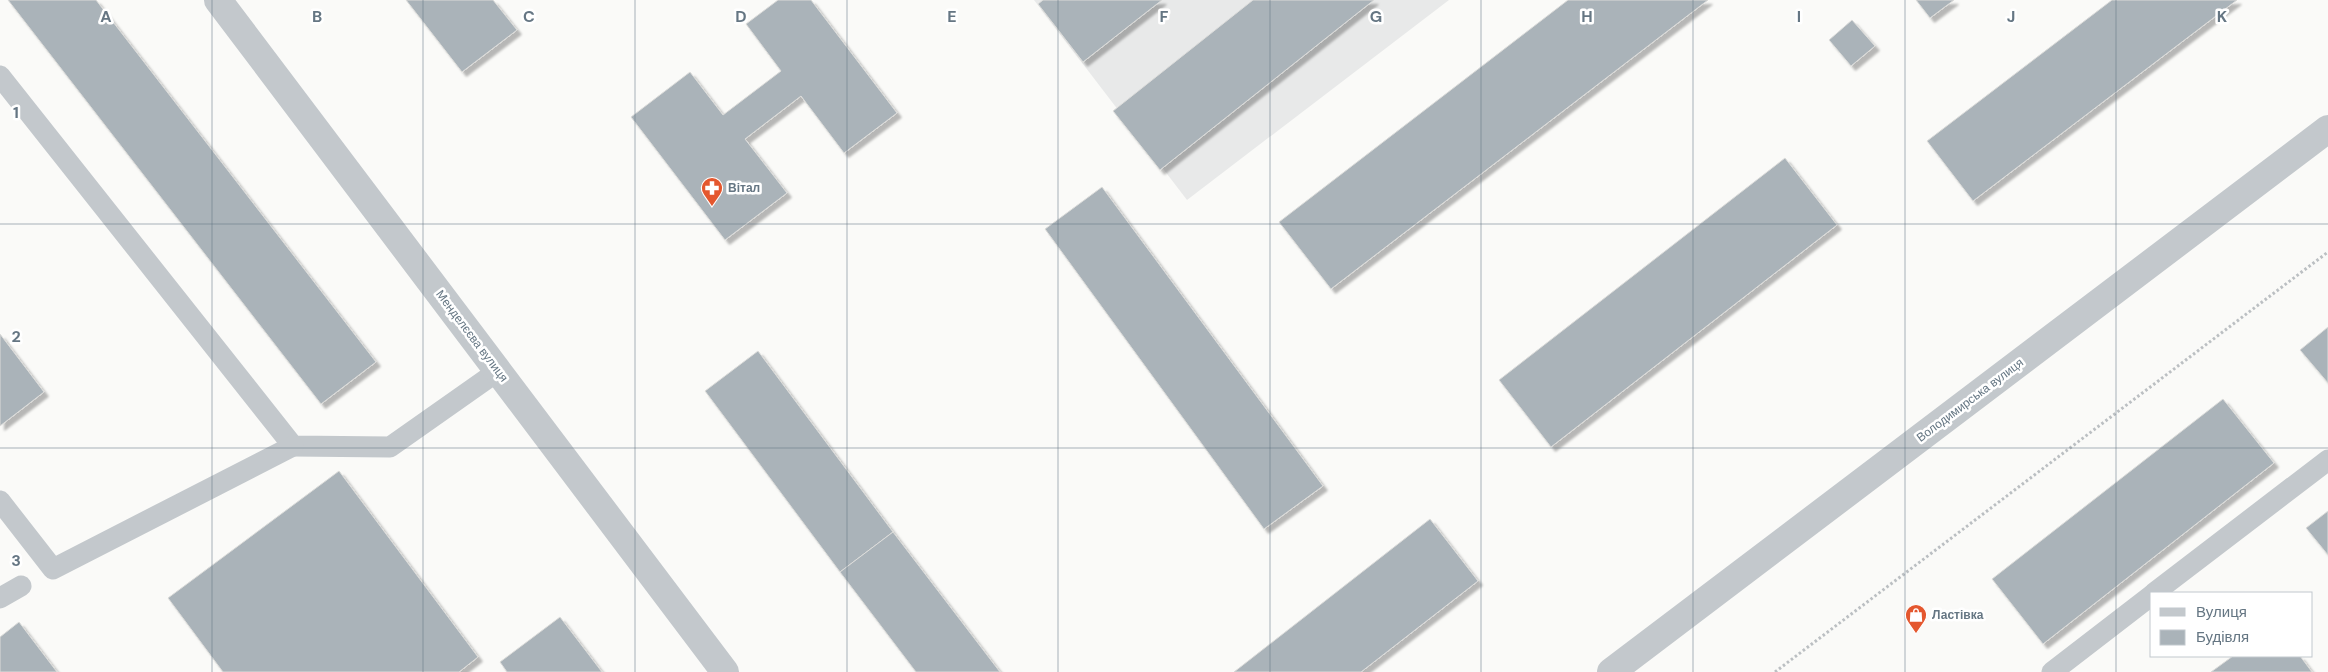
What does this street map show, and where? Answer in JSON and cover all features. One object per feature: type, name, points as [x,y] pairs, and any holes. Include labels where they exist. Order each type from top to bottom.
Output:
[{"type":"street","name":"Менделєєва вулиця","points":[[218,0],[725,672]]},
{"type":"street","name":"Володимирська вулиця","points":[[1611,672],[2328,129]]},
{"type":"lane","points":[[0,76],[293,446]]},
{"type":"lane","points":[[0,501],[53,569],[293,446],[390,447],[498,371]]},
{"type":"lane","points":[[2156,592],[2328,460]]},
{"type":"lane","points":[[0,598],[21,586]]},
{"type":"lane","points":[[2052,672],[2150,596]]},
{"type":"path","points":[[1775,672],[2328,252]]},
{"type":"shaded area","points":[[1034,0],[1449,0],[1187,200]]},
{"type":"building","points":[[8,0],[96,0],[376,362],[321,404]]},
{"type":"building","points":[[406,0],[493,0],[517,30],[462,72]]},
{"type":"building","points":[[778,0],[811,0],[897,113],[844,153],[801,96],[745,139],[787,193],[725,240],[631,117],[690,72],[723,115],[781,71],[746,24]]},
{"type":"building","points":[[1043,0],[1162,0],[1083,62],[1038,4]]},
{"type":"building","points":[[1253,0],[1374,0],[1160,170],[1113,111]]},
{"type":"building","points":[[1568,0],[1708,0],[1331,289],[1279,222]]},
{"type":"building","points":[[1916,0],[1954,0],[1930,18]]},
{"type":"building","points":[[2112,0],[2237,0],[1973,201],[1927,141]]},
{"type":"building","points":[[1852,20],[1875,46],[1851,66],[1829,40]]},
{"type":"building","points":[[1785,158],[1837,225],[1551,447],[1499,380]]},
{"type":"building","points":[[1102,187],[1323,486],[1264,529],[1045,229]]},
{"type":"building","points":[[2328,327],[2328,383],[2300,350]]},
{"type":"building","points":[[0,334],[44,392],[0,426]]},
{"type":"building","points":[[758,351],[893,532],[840,572],[705,391]]},
{"type":"building","points":[[2223,399],[2274,463],[2043,644],[1992,579]]},
{"type":"building","points":[[339,471],[478,657],[459,672],[223,672],[168,598]]},
{"type":"building","points":[[2328,511],[2328,555],[2306,528]]},
{"type":"building","points":[[1430,519],[1478,581],[1361,672],[1234,672]]},
{"type":"building","points":[[893,532],[1000,672],[916,672],[840,572]]},
{"type":"building","points":[[560,617],[602,672],[507,672],[500,662]]},
{"type":"building","points":[[19,622],[57,672],[0,672],[0,637]]},
{"type":"building","points":[[2232,657],[2301,657],[2312,672],[2211,672]]},
{"type":"place","name":"Вітал","points":[[712,207]]},
{"type":"place","name":"Ластівка","points":[[1916,634]]}]
